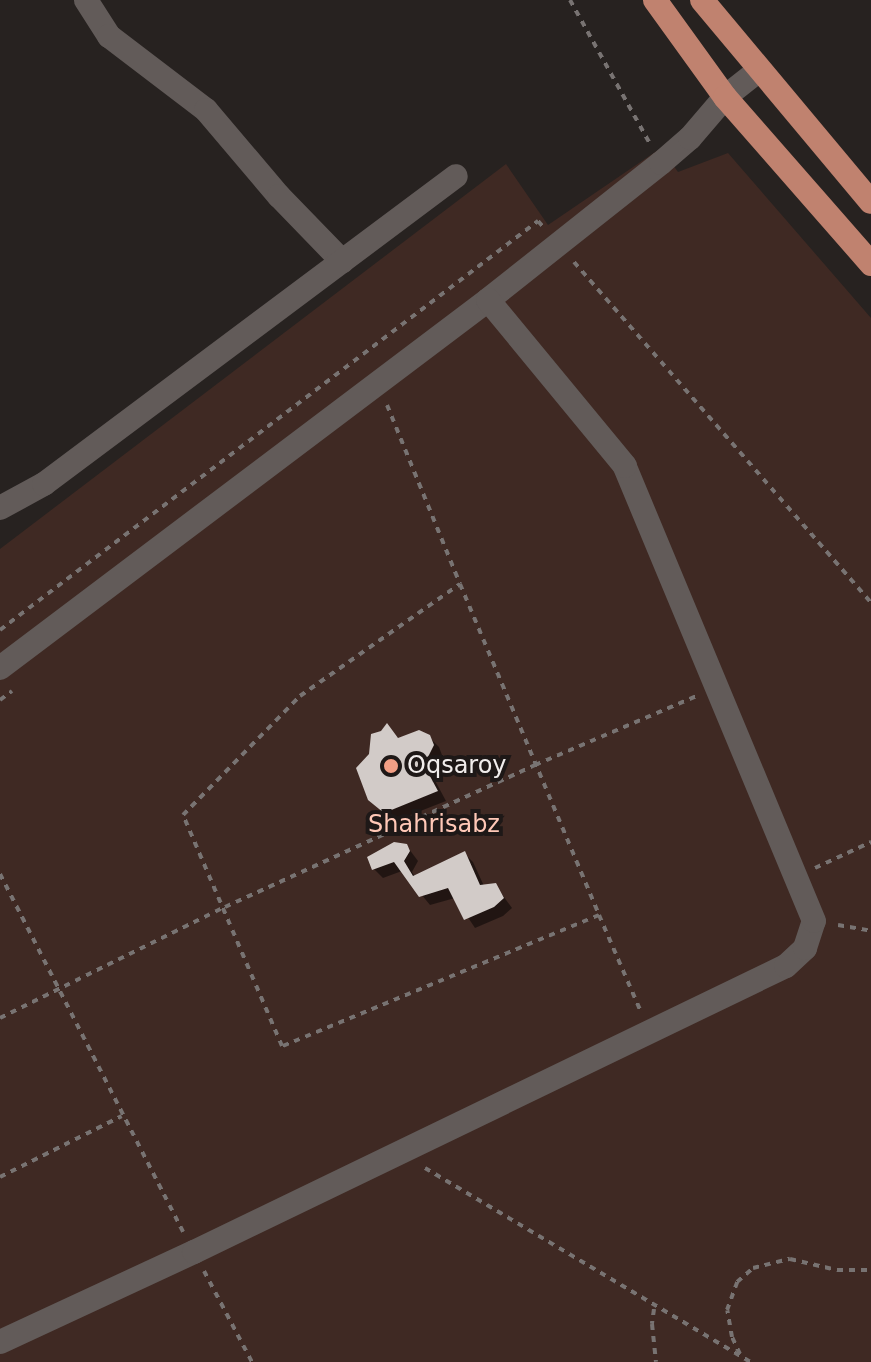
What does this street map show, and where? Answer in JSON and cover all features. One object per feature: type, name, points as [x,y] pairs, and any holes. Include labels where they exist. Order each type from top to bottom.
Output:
[{"type":"main road","points":[[655,0],[725,97],[871,264]]},
{"type":"main road","points":[[711,3],[758,71],[871,202]]},
{"type":"street","points":[[86,0],[109,36],[206,110],[279,196],[342,261]]},
{"type":"street","points":[[0,668],[488,300],[661,163],[690,138],[725,97],[758,71]]},
{"type":"street","points":[[0,508],[44,484],[456,176]]},
{"type":"street","points":[[0,1342],[194,1252],[786,966],[805,948],[814,921],[625,466],[488,300]]},
{"type":"path","points":[[570,0],[661,163]]},
{"type":"path","points":[[0,630],[538,221],[871,603]]},
{"type":"path","points":[[378,385],[535,765],[650,1031]]},
{"type":"path","points":[[460,584],[300,696],[183,815],[282,1046],[599,915]]},
{"type":"path","points":[[0,1018],[225,907],[535,765],[717,687]]},
{"type":"path","points":[[797,876],[871,842]]},
{"type":"path","points":[[0,874],[61,989],[122,1116],[252,1362]]},
{"type":"path","points":[[814,921],[871,931]]},
{"type":"path","points":[[0,1177],[122,1116]]},
{"type":"path","points":[[399,1152],[654,1308],[751,1362]]},
{"type":"path","points":[[741,1356],[732,1337],[727,1310],[737,1282],[753,1268],[790,1259],[837,1270],[871,1270]]},
{"type":"path","points":[[654,1308],[652,1324],[656,1362]]},
{"type":"green space","name":"Shahrisabz","points":[[661,148],[678,172],[728,153],[871,318],[871,1362],[0,1362],[0,549],[506,164],[548,225]]},
{"type":"building","name":"Oqsaroy","points":[[387,723],[398,738],[419,730],[430,735],[434,745],[424,765],[438,791],[384,813],[368,800],[356,768],[369,754],[371,734],[381,731]]},
{"type":"building","name":"Oqsaroy","points":[[394,842],[407,844],[410,851],[404,861],[413,876],[465,851],[480,885],[496,883],[504,898],[494,907],[464,920],[448,888],[419,897],[394,862],[372,870],[367,857]]},
{"type":"place","name":"Oqsaroy","points":[[391,766]]}]
